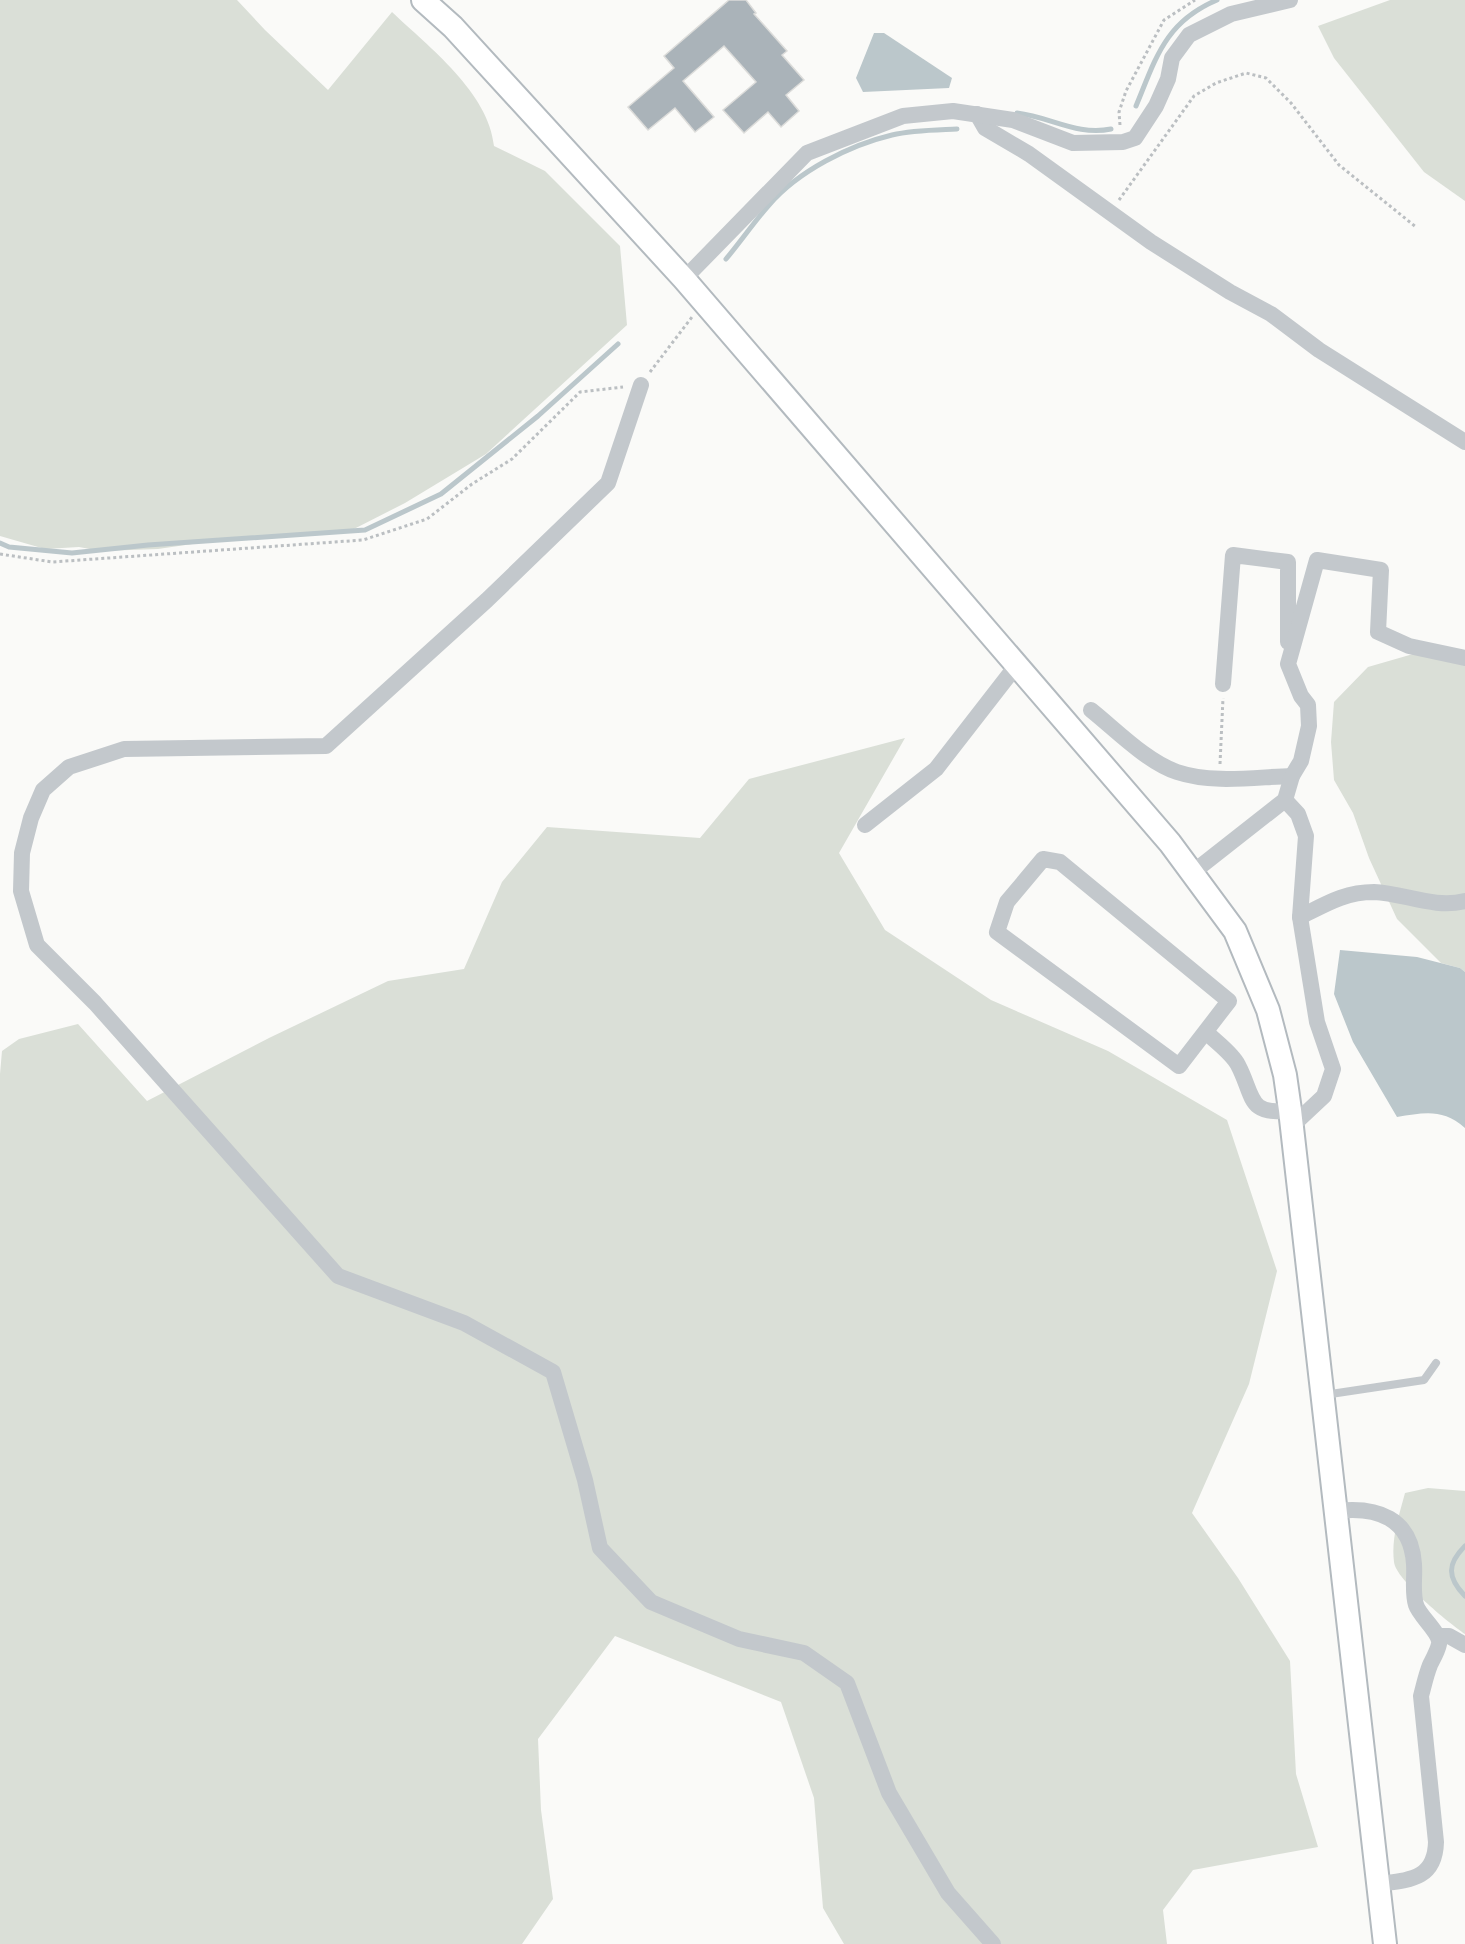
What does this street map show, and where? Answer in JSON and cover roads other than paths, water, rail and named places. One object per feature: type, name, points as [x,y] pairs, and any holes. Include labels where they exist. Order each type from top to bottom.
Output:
[{"type":"street","points":[[423,0],[453,27],[684,279],[1170,843],[1235,930],[1268,1010],[1285,1075],[1385,1944]]},
{"type":"street","points":[[684,279],[807,153],[903,116],[953,111],[1013,120],[1073,142],[1123,142],[1135,138],[1156,106],[1168,79],[1172,58],[1188,35],[1231,14],[1290,0]]},
{"type":"street","points":[[977,114],[985,128],[1029,154],[1110,214],[1230,292],[1271,314],[1319,350],[1465,442]]},
{"type":"street","points":[[641,385],[608,483],[487,600],[326,746],[124,749],[69,767],[44,790],[31,818],[22,853],[21,891],[37,945],[95,1003],[338,1276],[464,1323],[553,1372],[585,1480],[600,1548],[651,1602],[739,1639],[804,1653],[847,1683],[889,1792],[948,1893],[993,1944]]},
{"type":"street","points":[[1192,873],[1285,800],[1292,776],[1301,761],[1309,726],[1308,705],[1301,696],[1288,664],[1288,562],[1233,555],[1223,684]]},
{"type":"street","points":[[1288,664],[1317,560],[1381,570],[1378,632],[1409,646],[1465,658]]},
{"type":"street","points":[[865,825],[936,769],[1016,666]]},
{"type":"street","points":[[1091,710],[1150,758],[1176,772],[1203,778],[1292,776]]},
{"type":"street","points":[[1285,800],[1298,814],[1306,836],[1300,917],[1317,1022],[1333,1069],[1323,1096],[1291,1118]]},
{"type":"street","points":[[1043,859],[1060,862],[1229,1001],[1206,1032],[1179,1066],[997,932],[1006,902],[1043,859]]},
{"type":"street","points":[[1300,917],[1344,895],[1375,892],[1424,902],[1465,901]]},
{"type":"street","points":[[1206,1032],[1237,1063],[1251,1098],[1262,1110],[1291,1118]]},
{"type":"street","points":[[1336,1511],[1354,1509],[1379,1513],[1393,1520],[1402,1529],[1413,1551],[1414,1598],[1419,1612],[1438,1636],[1439,1643],[1425,1677],[1421,1696],[1436,1854],[1431,1866],[1423,1874],[1407,1880],[1378,1884]]},
{"type":"street","points":[[1438,1636],[1449,1636],[1465,1645]]},
{"type":"lane","points":[[1323,1396],[1424,1380],[1436,1363]]},
{"type":"waterway","points":[[1136,106],[1164,43],[1185,19],[1217,0]]},
{"type":"waterway","points":[[1017,113],[1075,128],[1111,129]]},
{"type":"waterway","points":[[726,259],[763,211],[781,193],[826,161],[859,145],[892,135],[957,129]]},
{"type":"waterway","points":[[0,543],[9,547],[72,553],[148,545],[365,530],[441,494],[538,416],[618,344]]},
{"type":"waterway","points":[[1465,1546],[1452,1565],[1452,1577],[1465,1596]]}]
